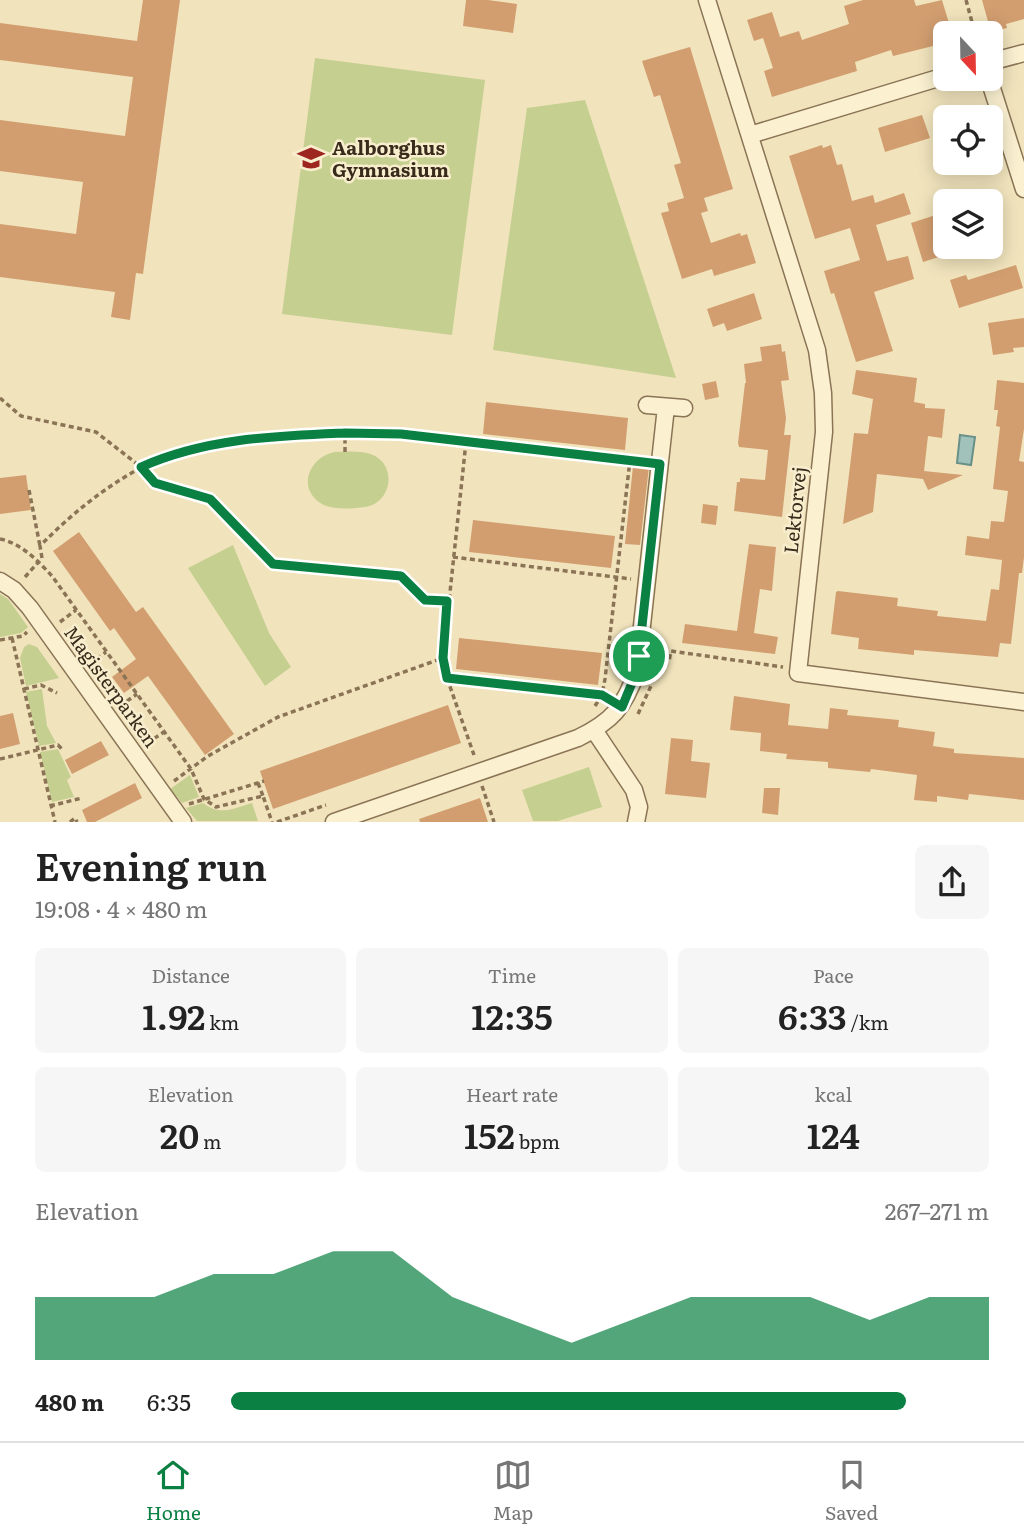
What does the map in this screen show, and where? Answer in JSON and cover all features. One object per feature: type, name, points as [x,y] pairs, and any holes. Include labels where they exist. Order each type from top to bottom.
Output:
[{"type":"street","name":"Lektorvej","points":[[707,0],[817,350],[823,393],[824,432],[798,673]]},
{"type":"street","points":[[1003,59],[1024,53]]},
{"type":"street","points":[[750,135],[933,80]]},
{"type":"street","points":[[993,91],[1024,189]]},
{"type":"street","points":[[647,405],[684,408]]},
{"type":"street","points":[[334,821],[578,738],[608,722],[622,707],[637,671],[666,407]]},
{"type":"street","name":"Magisterparken","points":[[7,585],[40,622],[178,815]]},
{"type":"street","points":[[798,673],[1024,702]]},
{"type":"street","points":[[594,730],[634,790],[639,807],[636,821]]},
{"type":"path","points":[[966,0],[972,21]]},
{"type":"path","points":[[0,398],[21,415],[96,432],[141,467],[155,483],[210,499],[273,564],[401,576],[425,600],[447,601]]},
{"type":"path","points":[[345,433],[345,452]]},
{"type":"path","points":[[40,546],[62,524],[141,467],[167,455],[215,443],[272,436],[401,434],[660,464]]},
{"type":"path","points":[[466,442],[443,658],[447,678],[494,821]]},
{"type":"path","points":[[594,709],[602,695],[630,460]]},
{"type":"path","points":[[7,585],[42,558],[29,491]]},
{"type":"path","points":[[0,539],[11,541],[39,562],[191,769],[204,799],[216,807],[263,796]]},
{"type":"path","points":[[453,557],[647,581]]},
{"type":"path","points":[[66,617],[76,610]]},
{"type":"path","points":[[0,640],[23,636],[40,622]]},
{"type":"path","points":[[12,638],[55,821]]},
{"type":"path","points":[[639,656],[669,661],[671,651],[782,666],[798,673]]},
{"type":"path","points":[[98,658],[107,652]]},
{"type":"path","points":[[161,791],[208,757],[278,717],[443,658]]},
{"type":"path","points":[[447,678],[602,695],[622,707]]},
{"type":"path","points":[[23,690],[41,685],[57,693]]},
{"type":"path","points":[[130,699],[137,694]]},
{"type":"path","points":[[156,737],[164,732]]},
{"type":"path","points":[[0,759],[58,745],[63,750]]},
{"type":"path","points":[[178,815],[204,799],[261,782],[272,821]]},
{"type":"path","points":[[50,806],[82,798]]},
{"type":"path","points":[[277,821],[330,804]]},
{"type":"path","points":[[69,821],[75,818],[77,821]]},
{"type":"green space","points":[[315,58],[485,80],[452,335],[282,314]]},
{"type":"green space","points":[[585,100],[676,378],[493,350],[527,108]]},
{"type":"green space","points":[[335,452],[364,452],[381,460],[386,467],[388,484],[381,499],[365,507],[343,508],[327,506],[314,498],[309,490],[309,474],[318,460]]},
{"type":"green space","points":[[233,545],[269,633],[291,667],[265,686],[188,568]]},
{"type":"green space","points":[[0,594],[8,599],[28,627],[21,633],[0,637]]},
{"type":"green space","points":[[29,644],[37,647],[59,678],[26,686],[20,658],[24,647]]},
{"type":"green space","points":[[42,689],[47,726],[56,743],[39,746],[26,692]]},
{"type":"green space","points":[[58,749],[71,777],[67,780],[74,797],[52,802],[40,752]]},
{"type":"green space","points":[[589,767],[602,807],[558,821],[533,821],[522,790]]},
{"type":"green space","points":[[190,775],[199,797],[182,803],[170,789]]},
{"type":"green space","points":[[203,803],[221,810],[252,803],[258,821],[197,821],[186,808]]},
{"type":"water","points":[[960,435],[975,437],[971,465],[957,463]]},
{"type":"building","points":[[143,0],[180,0],[143,274],[136,273],[130,320],[111,317],[115,292],[0,277],[0,224],[76,234],[83,182],[0,171],[0,120],[125,136],[133,77],[0,60],[0,23],[137,41]]},
{"type":"building","points":[[466,0],[517,4],[513,33],[463,26]]},
{"type":"building","points":[[863,0],[914,0],[916,6],[942,0],[948,21],[933,21],[933,46],[893,56],[891,50],[855,62],[857,71],[772,97],[764,71],[773,68],[763,38],[754,41],[747,20],[772,12],[780,37],[799,31],[802,40],[849,24],[844,6]]},
{"type":"building","points":[[982,0],[1024,0],[1024,19],[1006,24],[1007,28],[1003,29],[1003,21],[988,21]]},
{"type":"building","points":[[690,47],[733,189],[704,198],[708,211],[701,213],[711,243],[740,233],[741,236],[747,234],[756,263],[714,276],[712,269],[682,279],[661,213],[669,211],[667,203],[684,198],[674,165],[681,163],[660,95],[654,97],[642,61]]},
{"type":"building","points":[[922,115],[930,138],[885,152],[878,128]]},
{"type":"building","points":[[822,145],[823,148],[831,145],[837,165],[842,164],[852,201],[873,195],[875,203],[904,193],[911,214],[876,225],[887,261],[908,256],[914,279],[874,292],[893,351],[856,362],[834,293],[831,294],[824,271],[860,260],[850,228],[815,239],[789,156]]},
{"type":"building","points":[[933,216],[933,259],[923,262],[911,223]]},
{"type":"building","points":[[1016,265],[1023,288],[959,308],[950,280],[966,275],[968,280]]},
{"type":"building","points":[[754,293],[762,319],[727,331],[724,323],[713,327],[707,309]]},
{"type":"building","points":[[1024,318],[1024,347],[1013,348],[1014,352],[993,355],[988,323]]},
{"type":"building","points":[[781,344],[782,352],[785,351],[789,380],[781,381],[786,418],[784,435],[791,435],[782,517],[734,511],[737,482],[740,482],[740,478],[765,480],[768,450],[739,447],[746,383],[744,364],[762,361],[760,347]]},
{"type":"building","points":[[856,370],[917,378],[914,402],[925,404],[925,408],[945,409],[942,438],[928,436],[924,471],[963,475],[928,490],[923,479],[877,474],[873,512],[843,524],[854,433],[868,434],[873,399],[852,394]]},
{"type":"building","points":[[997,380],[1024,383],[1024,429],[1019,461],[1024,462],[1024,557],[1022,573],[1019,573],[1011,644],[1000,643],[998,657],[914,650],[914,655],[858,649],[859,638],[831,634],[838,591],[898,598],[897,606],[938,611],[937,616],[986,621],[991,589],[999,590],[1002,560],[965,555],[967,536],[989,539],[991,521],[1004,522],[1008,491],[993,489],[1000,427],[996,426],[998,410],[994,410]]},
{"type":"building","points":[[716,381],[719,397],[705,400],[702,384]]},
{"type":"building","points":[[486,402],[628,418],[625,450],[483,434]]},
{"type":"building","points":[[633,466],[649,467],[640,545],[625,544]]},
{"type":"building","points":[[26,475],[31,510],[0,514],[0,478]]},
{"type":"building","points":[[703,504],[718,506],[716,525],[701,523]]},
{"type":"building","points":[[473,520],[615,536],[611,568],[469,552]]},
{"type":"building","points":[[79,532],[136,612],[143,607],[234,734],[205,755],[148,676],[124,693],[112,677],[136,659],[114,628],[110,631],[53,551]]},
{"type":"building","points":[[749,544],[776,547],[772,591],[760,589],[754,633],[778,637],[775,654],[682,643],[685,624],[737,631]]},
{"type":"building","points":[[459,638],[602,653],[598,685],[456,669]]},
{"type":"building","points":[[734,696],[790,704],[788,725],[828,729],[830,708],[848,710],[847,715],[899,720],[898,727],[935,732],[933,746],[954,749],[954,753],[1024,758],[1024,800],[969,794],[968,800],[937,796],[937,802],[914,800],[917,775],[871,769],[870,772],[828,768],[828,762],[786,759],[787,754],[760,751],[761,733],[730,730]]},
{"type":"building","points":[[448,705],[461,743],[273,809],[260,771]]},
{"type":"building","points":[[13,713],[20,744],[0,749],[0,716]]},
{"type":"building","points":[[671,738],[693,740],[691,761],[710,763],[706,798],[665,794]]},
{"type":"building","points":[[101,741],[109,755],[72,774],[65,760]]},
{"type":"building","points":[[135,783],[142,798],[95,822],[87,822],[82,810]]},
{"type":"building","points":[[764,788],[780,788],[778,815],[762,813]]},
{"type":"building","points":[[480,798],[488,822],[420,822],[419,819]]},
{"type":"place","name":"Aalborghus Gymnasium","points":[[311,158]]},
{"type":"route","points":[[345,433],[401,434],[660,464],[639,656],[631,689],[622,707],[602,695],[447,678],[443,658],[447,601],[425,600],[401,576],[273,564],[210,499],[155,483],[141,467],[167,455],[215,443],[272,436],[345,433]]}]
